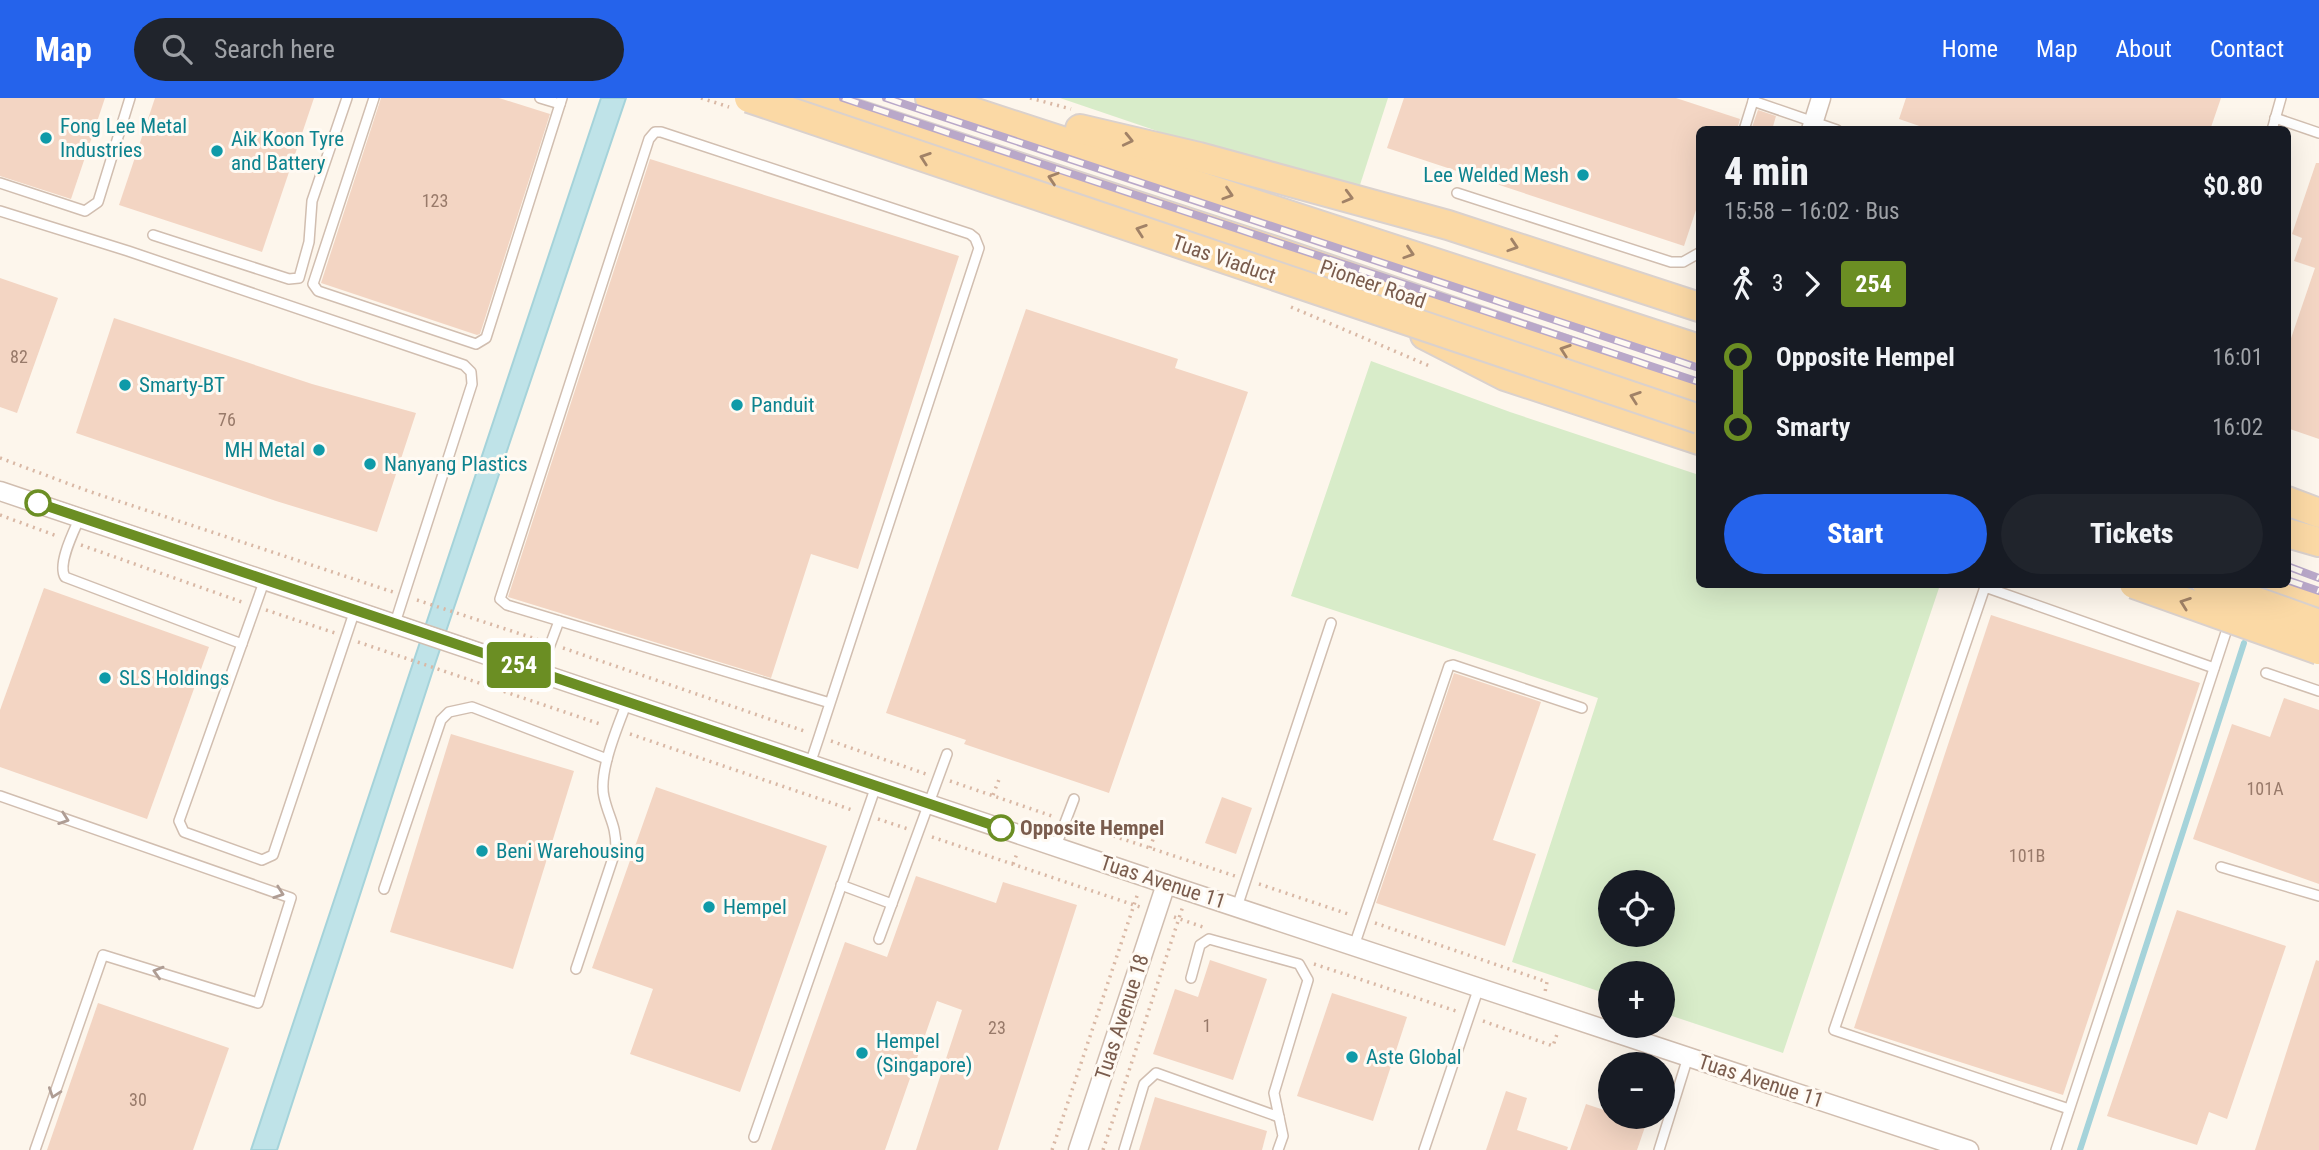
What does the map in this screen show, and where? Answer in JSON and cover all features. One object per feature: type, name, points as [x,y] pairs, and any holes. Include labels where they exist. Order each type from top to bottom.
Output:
[{"type":"main road","name":"Tuas Viaduct","points":[[749,98],[1696,418]]},
{"type":"main road","name":"Pioneer Road","points":[[807,98],[1281,253],[1696,395]]},
{"type":"main road","name":"Pioneer Road","points":[[930,98],[1696,348]]},
{"type":"main road","points":[[966,98],[1014,113],[1199,157],[1448,225],[1696,305]]},
{"type":"main road","points":[[1281,253],[1366,305],[1505,376],[1696,439]]},
{"type":"main road","points":[[2291,502],[2319,513]]},
{"type":"main road","points":[[2291,534],[2319,542]]},
{"type":"main road","points":[[2145,588],[2319,650]]},
{"type":"main road","points":[[2218,588],[2319,624]]},
{"type":"main road","points":[[2260,588],[2319,609]]},
{"type":"street","points":[[1812,126],[1821,98]]},
{"type":"street","name":"Tuas Avenue 11","points":[[0,491],[1166,884],[1965,1149]]},
{"type":"street","name":"Tuas Avenue 18","points":[[1078,1150],[1166,884]]},
{"type":"lane","points":[[0,183],[85,211],[94,206],[98,202],[130,98]]},
{"type":"lane","points":[[153,235],[289,279],[299,278],[309,242],[312,201],[347,98]]},
{"type":"lane","points":[[374,98],[313,284],[318,291],[476,344],[486,338],[561,101],[541,98]]},
{"type":"lane","points":[[2273,126],[2281,98]]},
{"type":"lane","points":[[1745,126],[1753,99],[1812,126]]},
{"type":"lane","points":[[2275,118],[2319,133]]},
{"type":"lane","points":[[810,764],[819,737],[979,248],[978,242],[970,234],[655,132],[649,139],[500,596],[507,606],[830,703]]},
{"type":"lane","points":[[1457,193],[1671,262],[1683,262],[1696,255]]},
{"type":"lane","points":[[0,211],[128,251],[464,366],[471,372],[472,384],[395,623]]},
{"type":"lane","points":[[80,517],[62,569],[65,577],[242,644]]},
{"type":"lane","points":[[265,579],[179,821],[184,832],[267,860],[273,855],[355,610]]},
{"type":"lane","points":[[1985,588],[1834,1030],[2069,1109]]},
{"type":"lane","points":[[1988,588],[2214,667]]},
{"type":"lane","points":[[2056,1150],[2240,588]]},
{"type":"lane","points":[[540,672],[559,621]]},
{"type":"lane","points":[[1237,907],[1331,624]]},
{"type":"lane","points":[[1354,946],[1449,666],[1453,665],[1582,708]]},
{"type":"lane","points":[[2266,673],[2319,691]]},
{"type":"lane","points":[[576,969],[616,849],[616,830],[603,795],[607,759],[626,702]]},
{"type":"lane","points":[[384,889],[441,720],[449,712],[472,707],[607,759]]},
{"type":"lane","points":[[879,939],[947,754]]},
{"type":"lane","points":[[754,1137],[876,786]]},
{"type":"lane","points":[[0,796],[291,898],[258,1003],[103,955],[35,1150]]},
{"type":"lane","points":[[1056,846],[1073,799]]},
{"type":"lane","points":[[2221,867],[2319,896]]},
{"type":"lane","points":[[841,886],[892,904]]},
{"type":"lane","points":[[1191,978],[1200,945],[1209,939],[1299,964],[1308,980],[1274,1093],[1283,1136],[1278,1150]]},
{"type":"lane","points":[[1424,1150],[1479,987]]},
{"type":"lane","points":[[1658,1150],[1688,1057]]},
{"type":"lane","points":[[1124,1150],[1144,1084],[1156,1073],[1279,1116]]},
{"type":"path","points":[[0,458],[88,491],[551,644],[939,778],[1547,982],[1541,1008]]},
{"type":"path","points":[[0,515],[255,607],[1205,928]]},
{"type":"path","points":[[993,794],[1000,776]]},
{"type":"path","points":[[1150,848],[1156,831]]},
{"type":"path","points":[[1052,1150],[1143,876]]},
{"type":"path","points":[[1103,1150],[1188,891]]},
{"type":"path","points":[[1311,963],[1553,1046],[1563,1016]]},
{"type":"green space","points":[[1060,98],[1388,98],[1359,188],[1169,135]]},
{"type":"green space","points":[[1371,361],[1510,412],[1696,474],[1696,588],[1939,588],[1783,1053],[1675,1017],[1675,961],[1598,961],[1598,991],[1512,962],[1598,698],[1291,596]]},
{"type":"water","points":[[601,98],[626,98],[432,673],[277,1150],[251,1150]]},
{"type":"building","name":"Fong Lee Metal Industries","points":[[0,98],[105,98],[71,199],[0,176]]},
{"type":"building","name":"Aik Koon Tyre and Battery","points":[[155,98],[314,98],[262,252],[119,205]]},
{"type":"building","points":[[381,98],[499,98],[550,114],[480,334],[321,283]]},
{"type":"building","name":"Lee Welded Mesh","points":[[1404,98],[1676,98],[1740,119],[1738,126],[1696,126],[1696,210],[1684,246],[1387,148]]},
{"type":"building","points":[[1906,98],[2221,98],[2211,126],[1919,126],[1899,119]]},
{"type":"building","points":[[1758,110],[1776,116],[1773,126],[1752,126]]},
{"type":"building","name":"Panduit","points":[[650,159],[959,256],[858,569],[811,554],[771,678],[508,597]]},
{"type":"building","points":[[2316,163],[2319,163],[2319,439],[2291,429],[2291,338],[2315,268],[2294,261],[2302,238],[2292,234]]},
{"type":"building","points":[[0,278],[58,298],[17,413],[0,407]]},
{"type":"building","points":[[1026,309],[1178,359],[1175,368],[1248,392],[1109,793],[964,744],[966,740],[886,713]]},
{"type":"building","points":[[114,318],[312,384],[416,413],[377,532],[276,501],[76,433]]},
{"type":"building","name":"SLS Holdings","points":[[44,588],[209,647],[147,819],[0,767],[0,710]]},
{"type":"building","points":[[1991,615],[2200,683],[2063,1095],[1854,1028]]},
{"type":"building","points":[[1454,673],[1541,702],[1493,840],[1536,854],[1505,946],[1376,903]]},
{"type":"building","points":[[2284,698],[2319,710],[2319,884],[2193,839],[2232,724],[2270,737]]},
{"type":"building","name":"Beni Warehousing","points":[[451,734],[574,771],[513,969],[390,932]]},
{"type":"building","name":"Hempel","points":[[656,787],[827,846],[740,1092],[630,1054],[653,989],[592,968]]},
{"type":"building","points":[[1222,797],[1252,808],[1236,854],[1205,843]]},
{"type":"building","points":[[916,876],[996,903],[1003,882],[1077,905],[998,1150],[916,1150],[962,1010],[937,1001],[885,1150],[771,1150],[845,942],[887,957]]},
{"type":"building","points":[[2177,910],[2286,946],[2227,1119],[2209,1112],[2197,1145],[2107,1116]]},
{"type":"building","points":[[1210,960],[1267,979],[1233,1080],[1153,1054],[1175,989],[1198,997]]},
{"type":"building","points":[[2316,960],[2319,961],[2319,1150],[2255,1150]]},
{"type":"building","name":"Aste Global","points":[[1332,993],[1407,1017],[1373,1121],[1297,1096]]},
{"type":"building","points":[[98,1003],[229,1048],[193,1150],[47,1150]]},
{"type":"building","points":[[1506,1091],[1527,1098],[1517,1130],[1568,1147],[1567,1150],[1486,1150]]},
{"type":"building","points":[[1155,1097],[1267,1131],[1262,1150],[1139,1150]]},
{"type":"building","points":[[1586,1104],[1598,1108],[1598,1129],[1644,1129],[1637,1150],[1570,1150]]},
{"type":"waterway","points":[[2080,1150],[2244,643]]},
{"type":"railway","points":[[843,98],[1696,381]]},
{"type":"railway","points":[[886,98],[1696,367]]},
{"type":"railway","points":[[2291,568],[2319,578]]},
{"type":"railway","points":[[2291,581],[2319,591]]},
{"type":"bus line","name":"254","points":[[38,503],[1001,828]]},
{"type":"place","name":"Fong Lee Metal Industries","points":[[46,138]]},
{"type":"place","name":"Aik Koon Tyre and Battery","points":[[217,151]]},
{"type":"place","name":"Lee Welded Mesh","points":[[1583,175]]},
{"type":"place","name":"Smarty-BT","points":[[125,385]]},
{"type":"place","name":"Panduit","points":[[737,405]]},
{"type":"place","name":"MH Metal","points":[[319,450]]},
{"type":"place","name":"Nanyang Plastics","points":[[370,464]]},
{"type":"place","name":"SLS Holdings","points":[[105,678]]},
{"type":"place","name":"Opposite Hempel","points":[[1001,828]]},
{"type":"place","name":"Beni Warehousing","points":[[482,851]]},
{"type":"place","name":"Hempel","points":[[709,907]]},
{"type":"place","name":"Hempel (Singapore)","points":[[862,1053]]},
{"type":"place","name":"Aste Global","points":[[1352,1057]]}]
